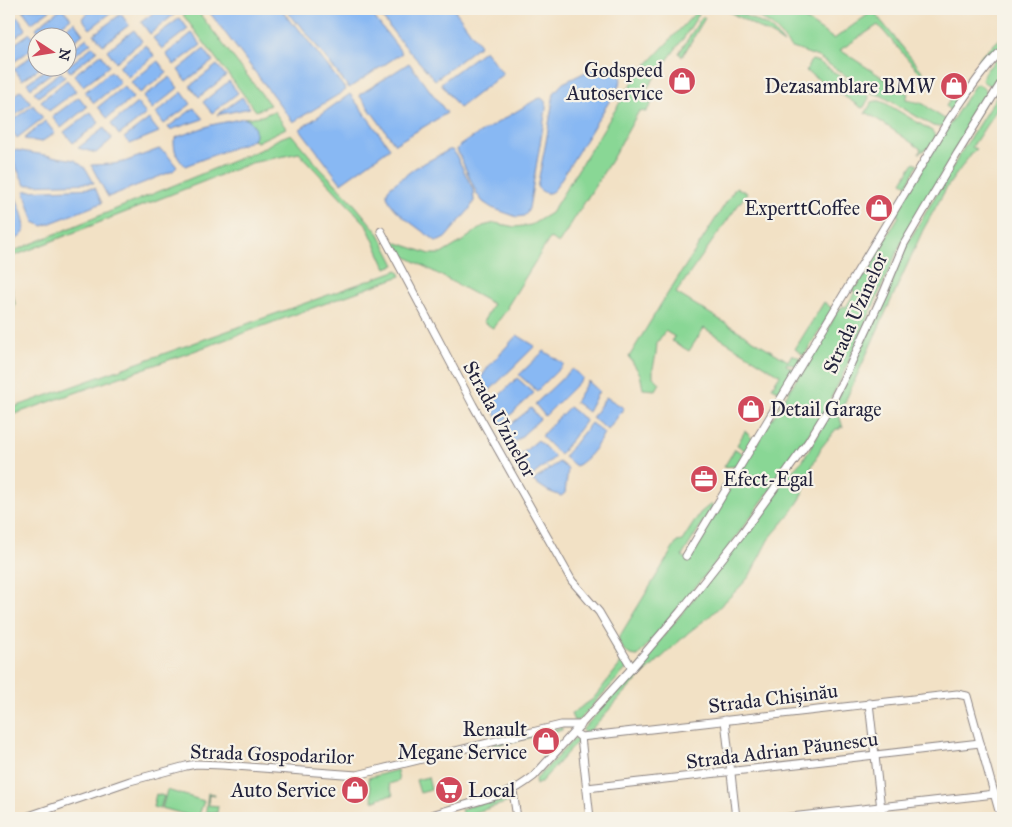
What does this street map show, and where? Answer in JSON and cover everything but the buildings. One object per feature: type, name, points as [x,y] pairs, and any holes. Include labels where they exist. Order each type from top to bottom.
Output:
[{"type":"street","name":"Strada Uzinelor","points":[[686,556],[950,118],[985,68],[1003,49]]},
{"type":"street","name":"Strada Uzinelor","points":[[421,818],[513,791],[534,776],[680,612],[743,532],[808,442],[830,406],[884,292],[904,244],[1003,80]]},
{"type":"street","name":"Strada Uzinelor","points":[[381,231],[473,405],[572,581],[599,612],[632,668]]},
{"type":"street","name":"Strada Chișinău","points":[[581,737],[957,694],[967,696],[980,743]]},
{"type":"street","points":[[869,703],[882,818]]},
{"type":"street","points":[[726,720],[736,818]]},
{"type":"street","name":"Strada Gospodarilor","points":[[23,818],[130,781],[196,764],[357,775],[559,725],[581,724]]},
{"type":"street","points":[[574,732],[581,737],[590,818]]},
{"type":"street","points":[[980,743],[1001,818]]},
{"type":"street","name":"Strada Adrian Păunescu","points":[[587,788],[980,743]]},
{"type":"street","points":[[513,791],[516,818]]},
{"type":"street","points":[[782,818],[994,794]]},
{"type":"green space","points":[[190,9],[196,9],[270,105],[256,111],[183,15]]},
{"type":"green space","points":[[699,9],[702,9],[685,36],[645,91],[645,96],[652,103],[646,112],[639,111],[612,159],[559,243],[550,238],[508,308],[493,328],[483,322],[493,304],[394,250],[389,240],[430,254],[441,254],[483,226],[495,223],[515,227],[531,225],[551,213],[637,75]]},
{"type":"green space","points":[[724,9],[731,9],[767,26],[784,44],[777,38]]},
{"type":"green space","points":[[740,9],[790,9],[834,39],[873,11],[926,76],[929,81],[928,88],[923,84],[927,81],[878,25],[840,50],[908,94],[906,100],[925,105],[946,120],[943,126],[933,126],[882,96],[872,93],[818,57],[790,47],[771,25],[755,15]]},
{"type":"green space","points":[[702,17],[705,18],[682,57],[679,53]]},
{"type":"green space","points":[[1003,36],[1003,43],[982,65],[978,59]]},
{"type":"green space","points":[[1003,54],[1003,72],[995,85],[986,84],[982,80],[985,72]]},
{"type":"green space","points":[[812,60],[819,62],[868,95],[869,98],[864,107],[862,108],[806,71]]},
{"type":"green space","points":[[977,84],[986,91],[987,97],[902,241],[840,381],[824,411],[788,466],[727,549],[638,656],[630,655],[618,639],[677,542],[682,541],[700,513],[711,504],[713,506],[682,556],[687,559],[820,340],[827,332],[836,314],[843,306],[846,307],[855,292],[852,287],[854,285],[857,287],[873,264],[868,260],[881,239],[884,241],[899,216],[896,214],[931,154]]},
{"type":"green space","points":[[961,85],[966,89],[951,112],[946,106]]},
{"type":"green space","points":[[1003,86],[1003,100],[972,147],[977,149],[971,154],[947,187],[923,230],[839,415],[843,428],[840,426],[840,429],[836,429],[821,448],[801,498],[768,540],[749,577],[710,616],[689,632],[631,686],[586,735],[582,730],[630,677],[740,541],[792,471],[803,460],[833,409],[890,287],[907,244]]},
{"type":"green space","points":[[872,102],[885,103],[932,131],[936,137],[931,146],[919,153],[921,149],[871,115],[865,114]]},
{"type":"green space","points":[[274,111],[286,128],[257,142],[253,140],[256,135],[249,120],[244,118],[262,116]]},
{"type":"green space","points":[[291,134],[379,234],[395,265],[386,268],[366,224],[299,153],[251,163],[9,258],[9,253],[262,149],[278,139]]},
{"type":"green space","points":[[914,162],[918,164],[907,185],[902,182]]},
{"type":"green space","points":[[736,187],[747,193],[676,293],[788,361],[792,354],[801,359],[799,366],[787,363],[786,365],[796,370],[782,394],[772,387],[780,375],[704,328],[689,351],[672,341],[675,337],[665,331],[657,343],[653,368],[653,377],[660,383],[656,390],[643,389],[640,374],[629,357]]},
{"type":"green space","points":[[398,270],[401,276],[9,416],[9,409]]},
{"type":"green space","points":[[9,273],[15,304],[9,334]]},
{"type":"green space","points":[[824,302],[833,309],[803,355],[795,349]]},
{"type":"green space","points":[[745,431],[753,441],[746,451],[737,445]]},
{"type":"green space","points":[[735,449],[744,454],[737,466],[724,467]]},
{"type":"green space","points":[[612,646],[619,652],[628,667],[579,720],[574,721],[571,714],[593,699],[622,662]]},
{"type":"green space","points":[[562,727],[562,730],[494,746],[493,744]]},
{"type":"green space","points":[[575,738],[579,740],[578,743],[536,785],[535,780]]},
{"type":"green space","points":[[397,770],[399,781],[389,784],[393,795],[373,801],[368,778]]},
{"type":"green space","points":[[428,777],[431,790],[420,793],[416,780]]},
{"type":"green space","points":[[167,790],[204,801],[198,818],[162,808]]},
{"type":"green space","points":[[208,793],[215,795],[209,794],[208,805],[218,806],[217,813],[208,812],[207,818],[205,818]]},
{"type":"green space","points":[[156,794],[164,796],[160,809],[153,807]]},
{"type":"green space","points":[[508,795],[512,801],[463,816],[461,809]]},
{"type":"water","points":[[27,9],[51,9],[32,23],[23,11]]},
{"type":"water","points":[[60,9],[63,9],[71,18],[58,28],[36,28]]},
{"type":"water","points":[[93,9],[116,9],[90,29],[82,18]]},
{"type":"water","points":[[159,9],[173,9],[176,13],[150,34],[141,22]]},
{"type":"water","points":[[207,9],[281,9],[293,25],[295,24],[346,90],[293,122]]},
{"type":"water","points":[[285,9],[368,9],[402,53],[349,88],[298,22],[296,23]]},
{"type":"water","points":[[376,9],[454,9],[480,45],[435,80],[397,37]]},
{"type":"water","points":[[121,14],[129,25],[103,45],[94,34]]},
{"type":"water","points":[[18,17],[26,29],[9,42],[9,24]]},
{"type":"water","points":[[180,18],[188,29],[162,49],[153,38]]},
{"type":"water","points":[[74,22],[83,34],[78,38],[78,28],[66,28]]},
{"type":"water","points":[[134,30],[142,41],[116,62],[107,50]]},
{"type":"water","points":[[192,33],[201,45],[174,65],[166,54]]},
{"type":"water","points":[[28,34],[28,52],[11,64],[9,61],[9,48]]},
{"type":"water","points":[[87,38],[91,43],[78,53],[78,45]]},
{"type":"water","points":[[146,45],[154,56],[128,77],[119,66]]},
{"type":"water","points":[[93,46],[97,51],[78,66],[78,58]]},
{"type":"water","points":[[204,49],[213,61],[186,81],[178,70]]},
{"type":"water","points":[[485,50],[503,74],[459,108],[441,83]]},
{"type":"water","points":[[101,54],[109,66],[83,86],[76,78],[78,72]]},
{"type":"water","points":[[28,59],[28,76],[22,80],[14,69]]},
{"type":"water","points":[[158,61],[167,73],[140,93],[131,82]]},
{"type":"water","points":[[409,63],[447,113],[395,144],[359,95]]},
{"type":"water","points":[[217,65],[226,76],[199,97],[190,86]]},
{"type":"water","points":[[600,65],[616,70],[620,76],[620,84],[555,189],[548,193],[544,192],[537,187],[554,93],[563,83]]},
{"type":"water","points":[[111,71],[120,82],[94,103],[85,92]]},
{"type":"water","points":[[170,77],[178,88],[152,109],[143,97]]},
{"type":"water","points":[[34,78],[44,78],[31,88],[27,83]]},
{"type":"water","points":[[53,78],[64,78],[38,97],[34,92]]},
{"type":"water","points":[[67,80],[76,91],[49,111],[41,101]]},
{"type":"water","points":[[229,81],[238,93],[212,113],[203,102]]},
{"type":"water","points":[[124,86],[133,98],[107,118],[98,107]]},
{"type":"water","points":[[21,90],[31,103],[9,120],[9,100]]},
{"type":"water","points":[[182,92],[191,104],[164,124],[156,113]]},
{"type":"water","points":[[350,94],[390,148],[341,183],[300,129]]},
{"type":"water","points":[[79,97],[87,107],[61,128],[52,117]]},
{"type":"water","points":[[242,97],[250,108],[217,115]]},
{"type":"water","points":[[541,98],[546,103],[546,110],[529,208],[524,216],[517,217],[492,208],[483,202],[477,194],[457,150],[460,145]]},
{"type":"water","points":[[137,103],[146,114],[119,135],[111,124]]},
{"type":"water","points":[[33,105],[43,118],[17,138],[9,124]]},
{"type":"water","points":[[194,108],[203,119],[170,130],[168,127]]},
{"type":"water","points":[[91,112],[99,123],[73,143],[64,132]]},
{"type":"water","points":[[244,118],[254,127],[253,140],[185,166],[178,157],[174,144],[174,140],[177,137],[211,125]]},
{"type":"water","points":[[149,119],[159,132],[130,144],[124,138]]},
{"type":"water","points":[[45,121],[55,133],[41,142],[24,139]]},
{"type":"water","points":[[104,128],[112,139],[96,153],[78,148]]},
{"type":"water","points":[[9,149],[75,160],[86,169],[94,183],[25,185],[9,157]]},
{"type":"water","points":[[159,149],[166,153],[177,167],[173,171],[108,197],[91,165],[124,162]]},
{"type":"water","points":[[449,150],[455,153],[473,189],[474,201],[469,210],[445,238],[436,241],[403,216],[389,200],[387,193],[390,187],[415,168]]},
{"type":"water","points":[[9,181],[23,216],[25,229],[22,235],[9,242]]},
{"type":"water","points":[[95,188],[102,203],[43,226],[34,222],[24,191]]},
{"type":"water","points":[[517,335],[535,346],[487,393],[478,382],[489,366]]},
{"type":"water","points":[[544,351],[564,364],[537,391],[519,375]]},
{"type":"water","points":[[572,369],[583,378],[545,416],[535,404]]},
{"type":"water","points":[[517,378],[534,393],[501,424],[490,405]]},
{"type":"water","points":[[588,381],[599,391],[588,412],[575,402]]},
{"type":"water","points":[[606,397],[624,408],[608,430],[592,418]]},
{"type":"water","points":[[569,407],[586,420],[560,455],[541,436]]},
{"type":"water","points":[[531,408],[540,419],[511,446],[505,429]]},
{"type":"water","points":[[591,423],[604,433],[592,452],[576,466],[564,457]]},
{"type":"water","points":[[538,440],[555,457],[532,476],[519,456]]},
{"type":"water","points":[[559,462],[568,469],[565,493],[561,496],[548,491],[533,481]]},
{"type":"waterway","points":[[545,466],[549,469]]},
{"type":"place","name":"Godspeed Autoservice","points":[[682,81]]},
{"type":"place","name":"Dezasamblare BMW","points":[[954,86]]},
{"type":"place","name":"ExperttCoffee","points":[[879,208]]},
{"type":"place","name":"Detail Garage","points":[[751,409]]},
{"type":"place","name":"Efect-Egal","points":[[704,479]]},
{"type":"place","name":"Renault Megane Service","points":[[546,741]]},
{"type":"place","name":"Auto Service","points":[[355,790]]},
{"type":"place","name":"Local","points":[[449,790]]}]
